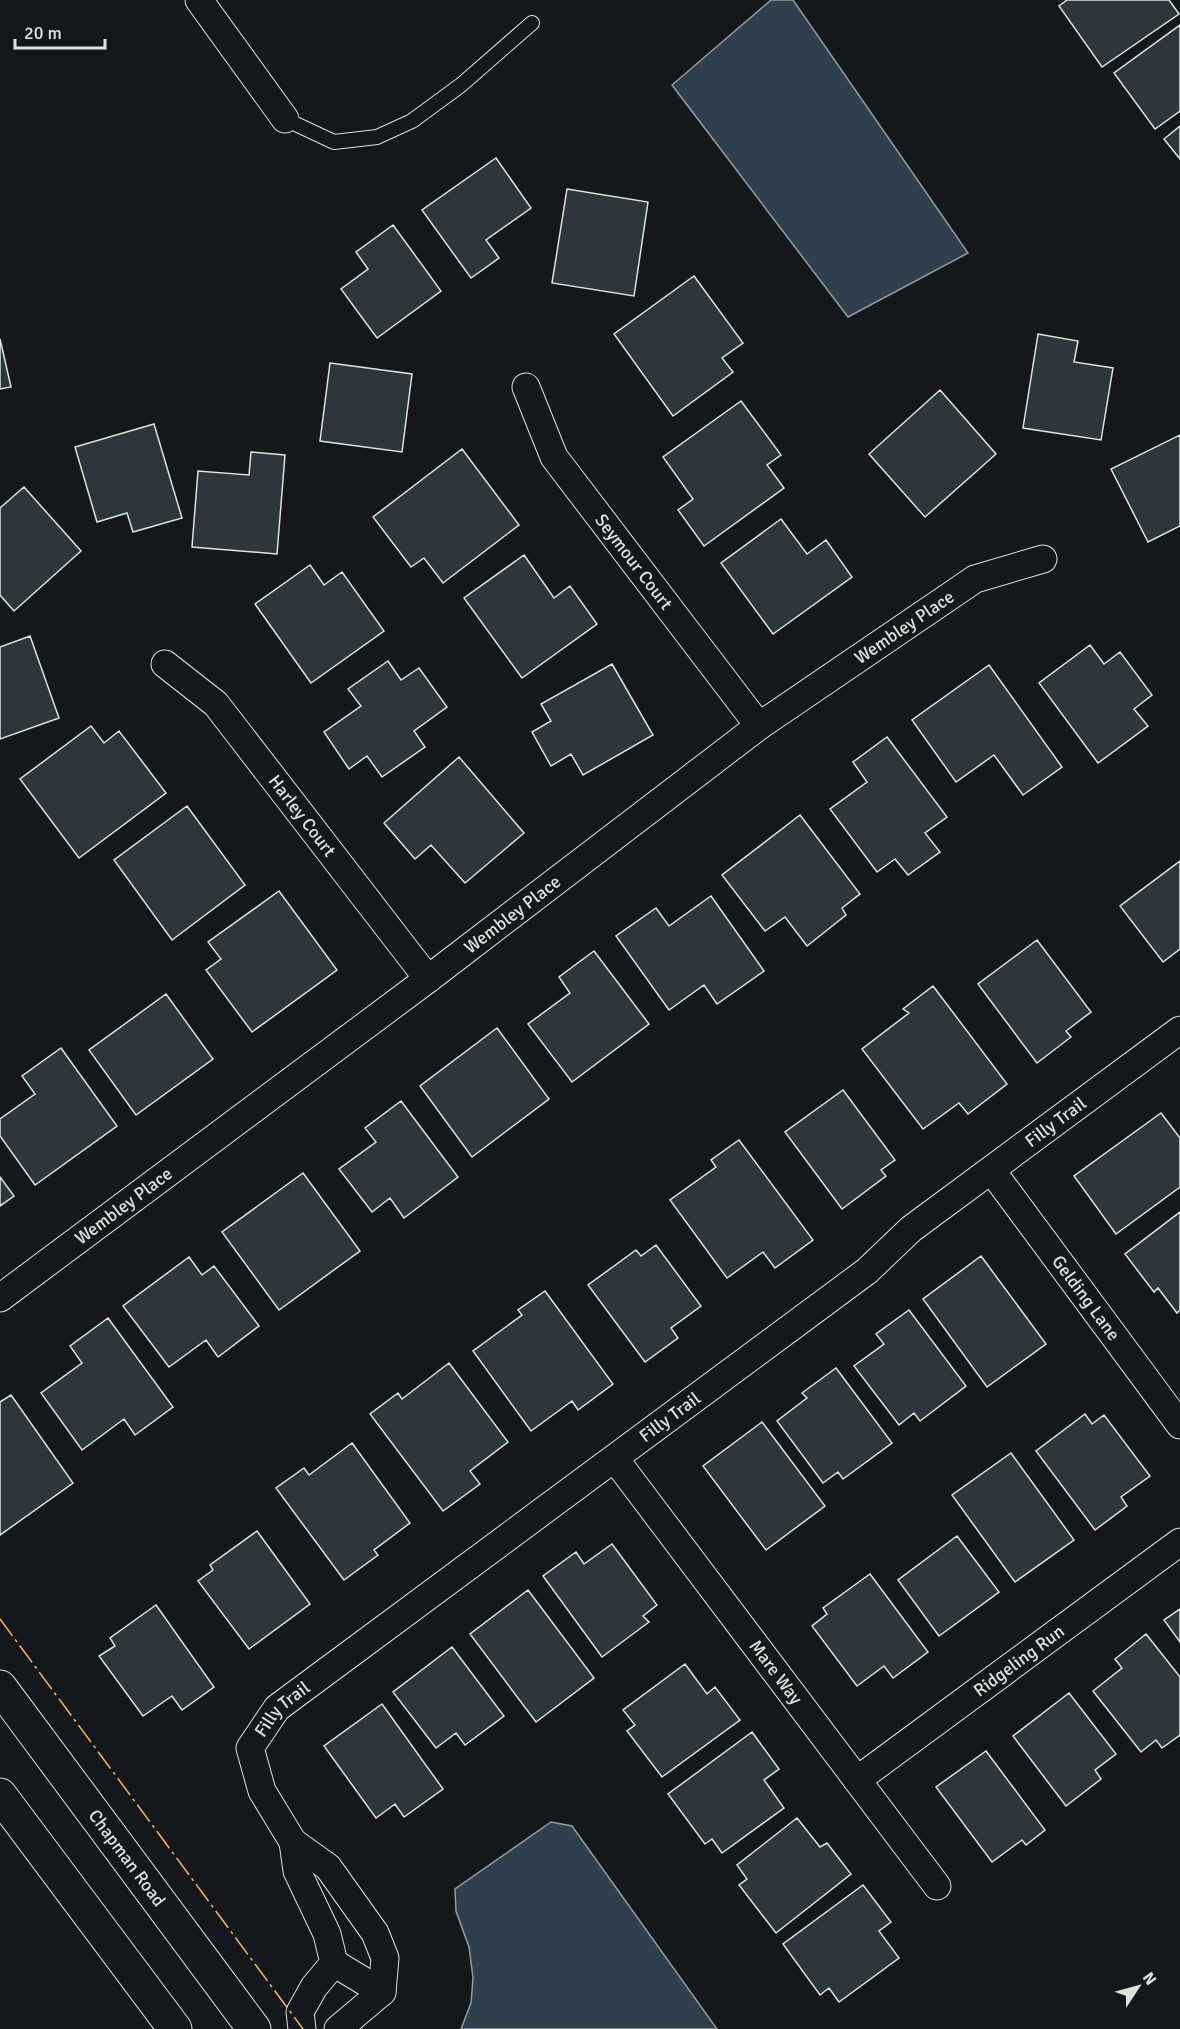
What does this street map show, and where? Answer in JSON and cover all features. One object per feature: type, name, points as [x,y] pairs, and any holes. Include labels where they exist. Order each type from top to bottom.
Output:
[{"type":"street","points":[[199,0],[285,118]]},
{"type":"street","name":"Seymour Court","points":[[526,387],[554,457],[759,726]]},
{"type":"street","name":"Wembley Place","points":[[0,1298],[428,979],[759,726],[975,579],[1043,559]]},
{"type":"street","name":"Harley Court","points":[[165,664],[216,704],[428,979]]},
{"type":"street","name":"Filly Trail","points":[[293,1842],[262,1791],[250,1748],[277,1708],[867,1271],[911,1229],[1180,1030]]},
{"type":"street","name":"Gelding Lane","points":[[992,1170],[1180,1425]]},
{"type":"street","name":"Mare Way","points":[[615,1459],[937,1886]]},
{"type":"street","name":"Ridgeling Run","points":[[857,1780],[1180,1542]]},
{"type":"street","name":"Chapman Road","points":[[0,1687],[254,2029]]},
{"type":"street","points":[[0,1795],[175,2029]]},
{"type":"street","points":[[293,1842],[297,1870],[327,1934],[334,1963],[382,1992]]},
{"type":"street","points":[[293,1842],[328,1867],[375,1933],[385,1958],[382,1992],[338,2029]]},
{"type":"street","points":[[302,2029],[300,2012],[314,1987],[334,1963]]},
{"type":"lane","points":[[285,118],[334,142],[377,138],[412,121],[461,85],[532,23]]},
{"type":"water","points":[[771,0],[793,0],[968,253],[848,317],[672,85]]},
{"type":"water","points":[[551,1822],[572,1826],[717,2029],[461,2029],[471,2003],[473,1978],[469,1947],[456,1911],[455,1889]]},
{"type":"building","points":[[1067,0],[1169,0],[1179,14],[1102,67],[1059,6]]},
{"type":"building","points":[[1180,25],[1180,111],[1155,129],[1114,73]]},
{"type":"building","points":[[1180,126],[1180,159],[1164,139]]},
{"type":"building","points":[[496,158],[531,208],[486,240],[499,258],[471,278],[422,210]]},
{"type":"building","points":[[567,189],[648,202],[634,296],[552,283]]},
{"type":"building","points":[[393,225],[441,291],[377,338],[341,289],[368,269],[356,252]]},
{"type":"building","points":[[694,276],[743,343],[722,358],[733,372],[673,416],[614,334]]},
{"type":"building","points":[[1038,334],[1078,341],[1074,362],[1113,368],[1101,440],[1023,428]]},
{"type":"building","points":[[0,339],[11,387],[0,389]]},
{"type":"building","points":[[330,363],[412,374],[402,452],[320,441]]},
{"type":"building","points":[[940,390],[996,454],[925,517],[869,454]]},
{"type":"building","points":[[741,401],[781,455],[767,465],[784,488],[704,546],[678,510],[693,499],[663,457]]},
{"type":"building","points":[[154,424],[182,518],[133,532],[127,513],[97,522],[75,447]]},
{"type":"building","points":[[1180,435],[1180,526],[1148,542],[1111,469]]},
{"type":"building","points":[[462,449],[519,525],[443,583],[424,558],[411,567],[373,517]]},
{"type":"building","points":[[251,452],[285,455],[277,554],[192,547],[198,471],[249,475]]},
{"type":"building","points":[[24,487],[81,551],[14,611],[0,595],[0,508]]},
{"type":"building","points":[[781,519],[807,554],[826,540],[852,577],[773,634],[721,563]]},
{"type":"building","points":[[524,555],[554,598],[570,586],[597,624],[522,678],[464,598]]},
{"type":"building","points":[[310,565],[324,585],[342,572],[384,631],[311,683],[255,604]]},
{"type":"building","points":[[30,636],[59,718],[0,739],[0,647]]},
{"type":"building","points":[[1090,645],[1104,664],[1120,652],[1152,695],[1134,709],[1148,726],[1098,763],[1039,683]]},
{"type":"building","points":[[388,661],[401,680],[419,668],[447,707],[414,731],[425,747],[382,777],[367,756],[349,769],[324,732],[361,706],[348,689]]},
{"type":"building","points":[[612,664],[653,735],[583,775],[571,754],[551,766],[532,732],[551,721],[541,704]]},
{"type":"building","points":[[989,665],[1062,767],[1023,795],[994,755],[956,782],[912,720]]},
{"type":"building","points":[[91,726],[104,743],[119,731],[166,793],[79,858],[20,779]]},
{"type":"building","points":[[887,737],[947,817],[925,833],[940,852],[908,875],[895,859],[877,872],[830,809],[867,782],[853,762]]},
{"type":"building","points":[[459,757],[524,833],[465,883],[431,845],[415,859],[384,823]]},
{"type":"building","points":[[187,806],[245,885],[172,940],[114,860]]},
{"type":"building","points":[[800,815],[860,894],[842,908],[846,915],[807,946],[785,917],[765,931],[722,875]]},
{"type":"building","points":[[1180,861],[1180,949],[1163,962],[1120,906]]},
{"type":"building","points":[[279,891],[337,970],[252,1032],[206,970],[221,959],[208,942]]},
{"type":"building","points":[[711,896],[764,971],[717,1004],[704,985],[669,1010],[616,936],[656,908],[669,926]]},
{"type":"building","points":[[1037,940],[1091,1012],[1066,1031],[1071,1037],[1037,1063],[978,984]]},
{"type":"building","points":[[594,951],[649,1024],[572,1082],[528,1024],[570,993],[559,977]]},
{"type":"building","points":[[933,986],[1007,1084],[968,1114],[959,1103],[923,1129],[862,1049],[909,1013],[903,1009]]},
{"type":"building","points":[[166,994],[213,1059],[136,1115],[89,1050]]},
{"type":"building","points":[[497,1028],[549,1099],[472,1157],[420,1086]]},
{"type":"building","points":[[61,1048],[117,1126],[35,1185],[0,1136],[0,1119],[35,1094],[22,1076]]},
{"type":"building","points":[[843,1090],[895,1160],[881,1170],[886,1176],[842,1209],[785,1132]]},
{"type":"building","points":[[401,1101],[458,1177],[404,1218],[390,1198],[372,1212],[339,1169],[376,1142],[365,1128]]},
{"type":"building","points":[[1161,1113],[1180,1138],[1180,1187],[1116,1234],[1074,1176]]},
{"type":"building","points":[[739,1140],[813,1240],[775,1268],[763,1252],[727,1278],[670,1200],[716,1167],[711,1160]]},
{"type":"building","points":[[303,1173],[360,1251],[279,1310],[222,1232]]},
{"type":"building","points":[[0,1177],[14,1196],[0,1206]]},
{"type":"building","points":[[1180,1212],[1180,1310],[1177,1313],[1158,1288],[1154,1292],[1125,1254]]},
{"type":"building","points":[[656,1245],[701,1306],[671,1328],[678,1338],[645,1362],[588,1285],[636,1250],[641,1256]]},
{"type":"building","points":[[981,1256],[1046,1344],[987,1387],[923,1299]]},
{"type":"building","points":[[189,1257],[202,1275],[214,1266],[259,1326],[218,1357],[206,1340],[169,1367],[123,1306]]},
{"type":"building","points":[[545,1291],[613,1384],[578,1410],[572,1401],[531,1431],[473,1351],[522,1315],[518,1310]]},
{"type":"building","points":[[909,1310],[966,1386],[920,1421],[914,1413],[899,1425],[854,1366],[884,1344],[876,1334]]},
{"type":"building","points":[[108,1318],[173,1407],[135,1435],[124,1419],[82,1450],[41,1393],[82,1363],[70,1346]]},
{"type":"building","points":[[449,1363],[508,1442],[470,1471],[480,1484],[443,1511],[370,1414],[398,1393],[402,1399]]},
{"type":"building","points":[[836,1368],[892,1443],[843,1479],[838,1472],[823,1483],[777,1421],[807,1398],[802,1393]]},
{"type":"building","points":[[11,1395],[73,1483],[0,1535],[0,1402]]},
{"type":"building","points":[[1085,1414],[1092,1424],[1104,1415],[1150,1476],[1121,1497],[1127,1506],[1095,1530],[1036,1451]]},
{"type":"building","points":[[762,1422],[825,1506],[766,1550],[703,1466]]},
{"type":"building","points":[[352,1443],[410,1523],[374,1550],[378,1555],[344,1580],[276,1488],[304,1468],[309,1475]]},
{"type":"building","points":[[1011,1453],[1074,1540],[1015,1582],[952,1495]]},
{"type":"building","points":[[257,1531],[310,1604],[249,1649],[198,1581],[213,1570],[210,1565]]},
{"type":"building","points":[[957,1536],[999,1592],[939,1636],[898,1580]]},
{"type":"building","points":[[612,1544],[657,1605],[643,1616],[649,1622],[602,1657],[543,1576],[576,1552],[584,1564]]},
{"type":"building","points":[[870,1574],[928,1652],[893,1678],[884,1666],[857,1686],[812,1626],[827,1614],[823,1608]]},
{"type":"building","points":[[528,1590],[594,1678],[536,1722],[470,1634]]},
{"type":"building","points":[[156,1605],[214,1687],[182,1710],[172,1696],[143,1716],[99,1656],[115,1646],[110,1638]]},
{"type":"building","points":[[1180,1609],[1180,1642],[1164,1620]]},
{"type":"building","points":[[1146,1634],[1180,1677],[1180,1735],[1162,1748],[1156,1740],[1141,1752],[1093,1691],[1122,1668],[1115,1659]]},
{"type":"building","points":[[452,1647],[504,1716],[465,1745],[456,1733],[436,1748],[393,1692]]},
{"type":"building","points":[[685,1664],[707,1694],[715,1687],[740,1720],[662,1777],[627,1731],[635,1725],[623,1710]]},
{"type":"building","points":[[1069,1693],[1116,1754],[1095,1770],[1101,1779],[1066,1806],[1013,1736]]},
{"type":"building","points":[[382,1704],[443,1789],[404,1817],[395,1804],[376,1818],[324,1746]]},
{"type":"building","points":[[752,1732],[779,1769],[764,1780],[784,1808],[722,1853],[712,1839],[705,1844],[668,1794]]},
{"type":"building","points":[[986,1751],[1045,1830],[1026,1845],[1022,1840],[992,1862],[936,1787]]},
{"type":"building","points":[[797,1818],[820,1847],[827,1843],[851,1874],[776,1933],[739,1885],[747,1879],[737,1865]]},
{"type":"building","points":[[863,1885],[891,1922],[879,1931],[899,1958],[839,2002],[829,1988],[820,1995],[783,1944]]},
{"type":"power","points":[[0,1619],[303,2029]]}]
